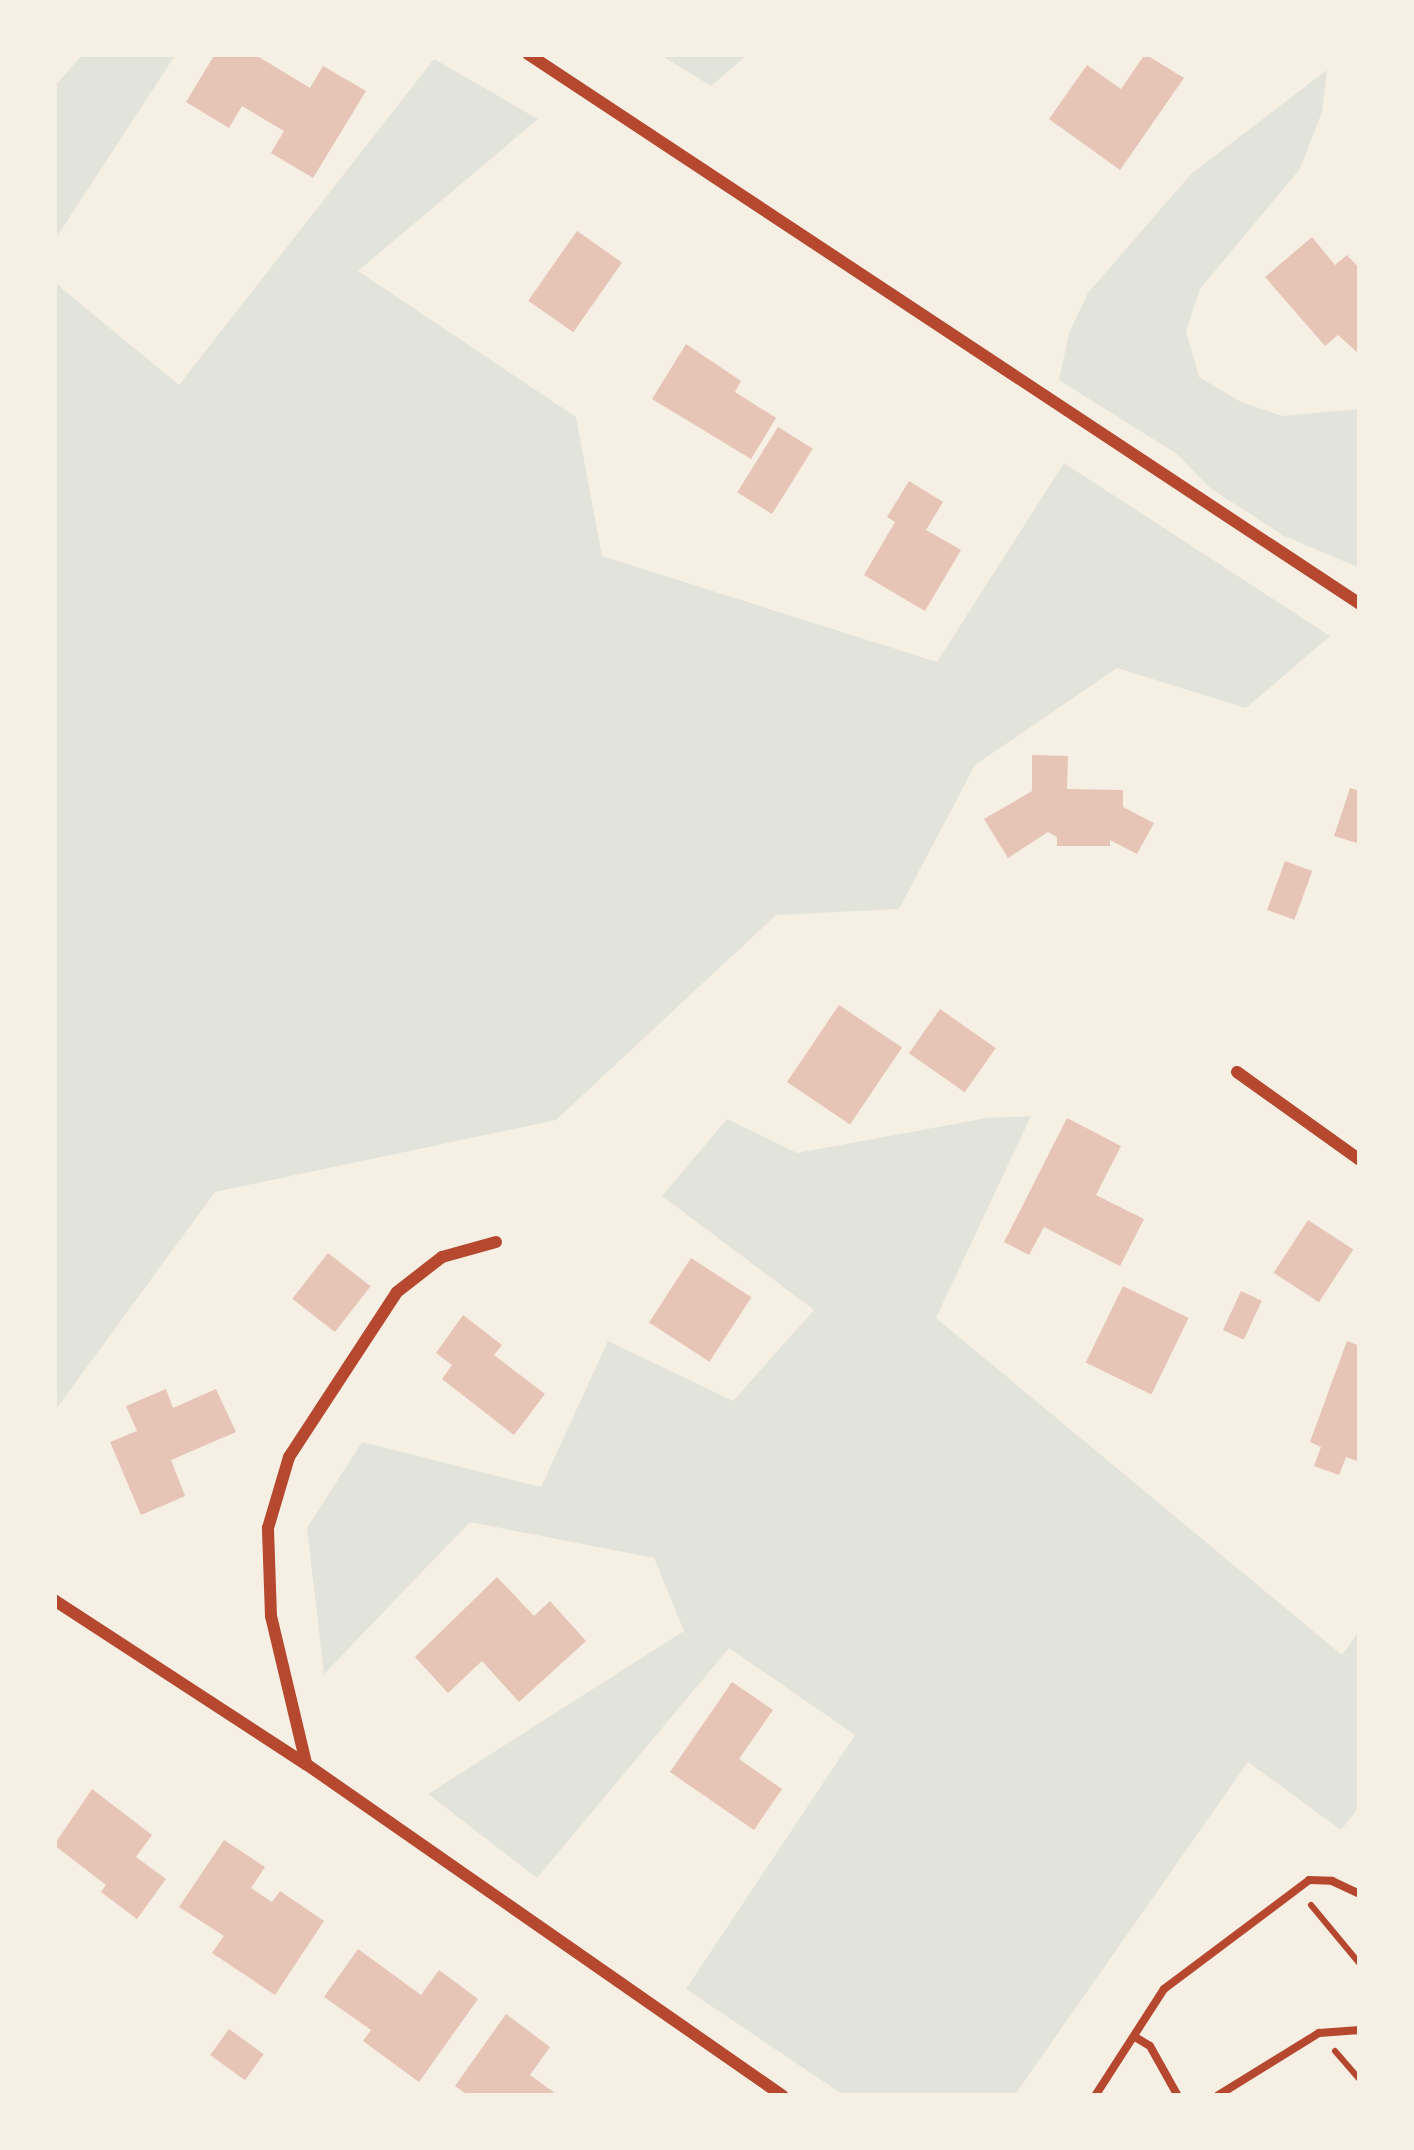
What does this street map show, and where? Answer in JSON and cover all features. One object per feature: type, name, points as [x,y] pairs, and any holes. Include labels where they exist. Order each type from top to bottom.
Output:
[{"type":"street","points":[[528,54],[1360,604]]},
{"type":"street","points":[[1237,1072],[1360,1160]]},
{"type":"street","points":[[307,1764],[272,1616],[268,1528],[289,1457],[397,1292],[442,1257],[496,1242]]},
{"type":"street","points":[[54,1600],[307,1764],[783,2096]]},
{"type":"lane","points":[[1095,2096],[1164,1989],[1309,1880],[1332,1881],[1360,1894]]},
{"type":"lane","points":[[1217,2096],[1319,2033],[1360,2030]]},
{"type":"lane","points":[[1135,2038],[1150,2047],[1178,2096]]},
{"type":"path","points":[[1298,1888],[1360,1964]]},
{"type":"path","points":[[1319,2033],[1360,2080]]},
{"type":"shaded area","points":[[83,54],[176,54],[54,241],[54,87]]},
{"type":"shaded area","points":[[659,54],[748,54],[711,86]]},
{"type":"shaded area","points":[[434,59],[538,119],[358,271],[576,417],[602,556],[937,662],[1064,463],[1330,636],[1246,708],[1117,668],[975,765],[899,909],[776,915],[556,1120],[215,1192],[54,1412],[54,282],[179,385]]},
{"type":"shaded area","points":[[1327,70],[1322,112],[1300,169],[1200,289],[1186,331],[1199,377],[1241,402],[1282,416],[1360,409],[1360,568],[1284,536],[1210,488],[1177,454],[1059,380],[1069,333],[1088,293],[1191,174]]},
{"type":"shaded area","points":[[1031,1116],[936,1318],[1342,1655],[1360,1630],[1360,1806],[1341,1830],[1248,1762],[1014,2096],[845,2096],[686,1989],[855,1735],[729,1648],[537,1878],[428,1794],[684,1631],[654,1558],[470,1522],[324,1674],[307,1528],[362,1442],[541,1487],[608,1341],[733,1401],[814,1310],[662,1196],[727,1119],[797,1153],[987,1118]]},
{"type":"building","points":[[215,54],[254,54],[310,88],[323,66],[366,91],[313,178],[271,153],[284,131],[242,106],[229,128],[186,102]]},
{"type":"building","points":[[1145,54],[1184,78],[1120,170],[1049,119],[1087,65],[1121,89]]},
{"type":"building","points":[[577,231],[622,263],[573,332],[528,301]]},
{"type":"building","points":[[1312,237],[1335,265],[1347,255],[1360,269],[1358,353],[1338,335],[1325,346],[1265,277]]},
{"type":"building","points":[[686,344],[741,381],[735,392],[776,418],[751,459],[652,399]]},
{"type":"building","points":[[778,427],[813,449],[772,514],[737,492]]},
{"type":"building","points":[[909,481],[943,502],[926,530],[961,550],[925,611],[864,575],[895,522],[887,517]]},
{"type":"building","points":[[1032,755],[1068,756],[1067,789],[1123,790],[1123,807],[1154,823],[1137,854],[1110,840],[1110,846],[1057,846],[1057,837],[1048,832],[1008,858],[984,819],[1032,791]]},
{"type":"building","points":[[1350,788],[1360,791],[1360,844],[1334,836]]},
{"type":"building","points":[[1285,861],[1312,871],[1294,920],[1267,910]]},
{"type":"building","points":[[839,1005],[902,1047],[850,1125],[787,1082]]},
{"type":"building","points":[[940,1009],[996,1048],[965,1092],[909,1053]]},
{"type":"building","points":[[1067,1118],[1121,1146],[1096,1195],[1144,1219],[1120,1266],[1044,1227],[1029,1255],[1004,1242]]},
{"type":"building","points":[[1308,1220],[1353,1249],[1319,1302],[1274,1273]]},
{"type":"building","points":[[328,1253],[371,1286],[335,1332],[292,1299]]},
{"type":"building","points":[[691,1258],[751,1297],[709,1362],[649,1323]]},
{"type":"building","points":[[1123,1286],[1189,1318],[1151,1394],[1086,1362]]},
{"type":"building","points":[[1241,1291],[1262,1301],[1244,1340],[1223,1330]]},
{"type":"building","points":[[463,1315],[502,1345],[494,1355],[545,1394],[514,1435],[442,1379],[452,1365],[436,1353]]},
{"type":"building","points":[[1347,1341],[1360,1346],[1360,1462],[1346,1457],[1339,1475],[1314,1466],[1321,1447],[1310,1442]]},
{"type":"building","points":[[166,1389],[173,1408],[216,1389],[236,1432],[171,1460],[185,1496],[141,1515],[110,1442],[137,1431],[126,1406]]},
{"type":"building","points":[[497,1577],[534,1616],[550,1601],[586,1641],[519,1702],[482,1661],[448,1693],[415,1657]]},
{"type":"building","points":[[732,1682],[773,1710],[739,1759],[782,1789],[754,1830],[670,1772]]},
{"type":"building","points":[[92,1789],[152,1835],[136,1857],[166,1879],[137,1919],[101,1892],[106,1885],[54,1845]]},
{"type":"building","points":[[224,1840],[265,1867],[251,1888],[272,1902],[280,1891],[324,1921],[275,1995],[212,1953],[224,1936],[179,1907]]},
{"type":"building","points":[[358,1949],[421,1995],[439,1970],[478,1999],[419,2082],[363,2041],[371,2030],[324,1997]]},
{"type":"building","points":[[506,2014],[550,2047],[530,2075],[559,2096],[469,2096],[455,2086]]},
{"type":"building","points":[[229,2029],[264,2054],[245,2080],[210,2055]]}]
